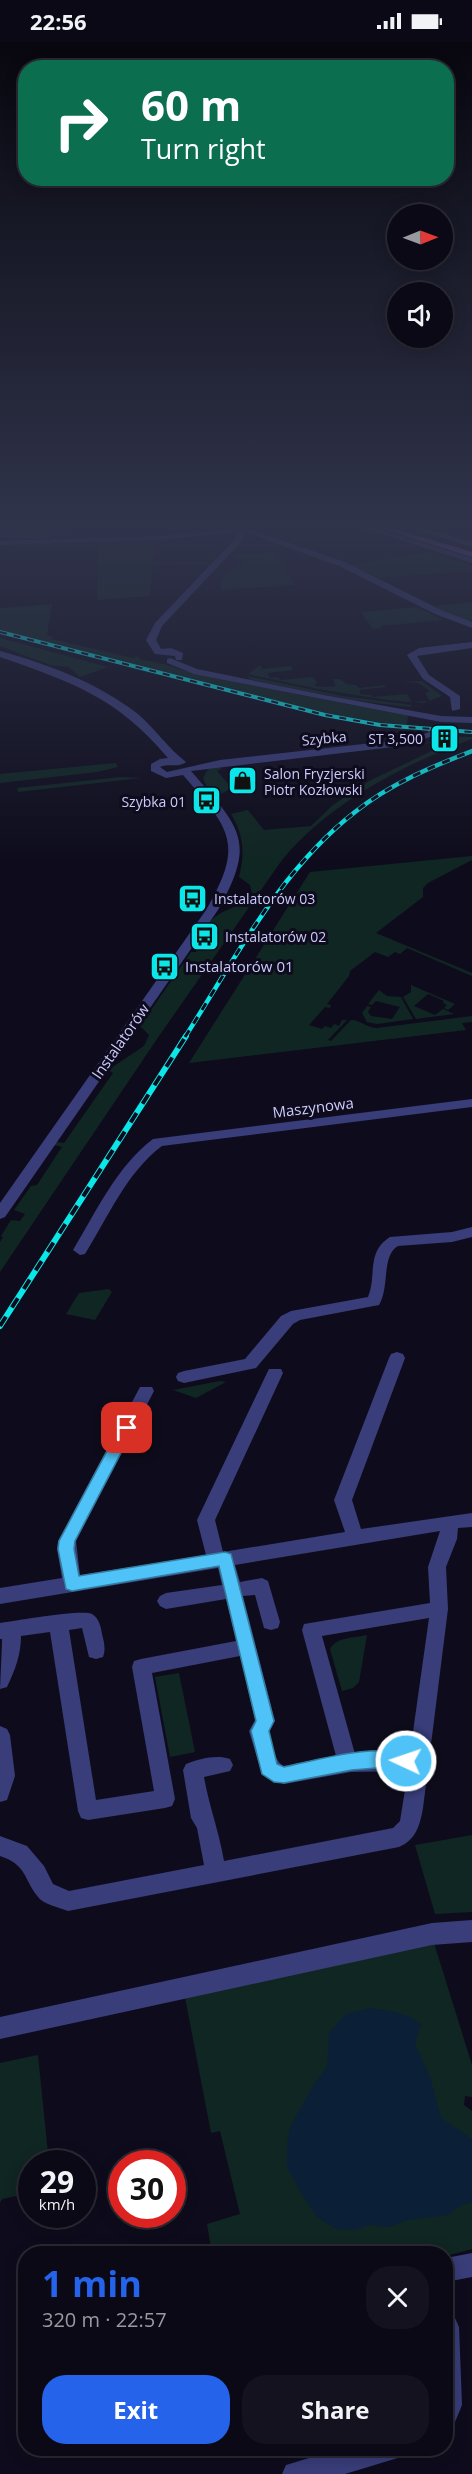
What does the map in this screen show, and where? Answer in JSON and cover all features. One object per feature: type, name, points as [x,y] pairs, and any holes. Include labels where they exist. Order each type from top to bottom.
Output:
[{"type":"street","points":[[152,637],[152,644],[163,651],[178,653],[174,660]]},
{"type":"street","points":[[163,651],[154,656],[155,658],[174,660],[190,670],[301,694],[442,717],[448,699],[444,690],[426,677],[411,655],[424,650],[472,645]]},
{"type":"street","points":[[0,654],[68,677],[103,693],[133,714],[201,788]]},
{"type":"street","name":"Szybka","points":[[182,766],[409,742],[442,717],[472,718]]},
{"type":"street","points":[[161,762],[159,749],[162,744]]},
{"type":"street","points":[[182,766],[161,762],[155,766],[156,771],[173,775],[201,788]]},
{"type":"street","points":[[173,775],[182,766]]},
{"type":"street","name":"Instalatorów","points":[[0,1214],[213,910],[228,884],[234,865],[235,843],[229,824],[201,788]]},
{"type":"street","name":"Maszynowa","points":[[80,1250],[129,1173],[150,1147],[158,1142],[472,1103]]},
{"type":"street","points":[[184,1377],[250,1364],[287,1320],[296,1315],[374,1300],[377,1293],[381,1252],[388,1244],[395,1241],[452,1237],[472,1232]]},
{"type":"street","points":[[355,1537],[343,1500],[396,1358]]},
{"type":"street","points":[[275,1373],[206,1520],[233,1591],[265,1721],[260,1731],[269,1768],[274,1773],[284,1775],[346,1762],[376,1760],[419,1763]]},
{"type":"street","points":[[72,1584],[66,1549],[67,1541],[146,1391]]},
{"type":"street","points":[[0,1596],[355,1537],[472,1520]]},
{"type":"street","points":[[0,1846],[20,1853],[37,1873],[46,1891],[68,1901],[399,1837],[409,1826],[439,1609],[437,1567],[448,1539],[450,1522]]},
{"type":"street","points":[[166,1601],[261,1586],[271,1622]]},
{"type":"street","points":[[346,1762],[311,1630],[439,1609]]},
{"type":"street","points":[[0,1681],[11,1658],[13,1645],[5,1630],[87,1620],[91,1625],[96,1651]]},
{"type":"street","points":[[58,1622],[88,1811],[165,1799],[141,1666],[246,1647]]},
{"type":"street","points":[[0,1735],[5,1776],[0,1793]]},
{"type":"street","points":[[215,1871],[207,1824],[201,1818],[193,1770],[223,1765]]},
{"type":"street","points":[[0,2028],[432,1934],[472,1931]]},
{"type":"street","points":[[453,2269],[472,2265]]},
{"type":"street","points":[[295,2474],[362,2456]]},
{"type":"green space","points":[[31,637],[53,637],[133,658],[138,656],[141,660],[192,673],[329,701],[408,714],[407,726],[304,708]]},
{"type":"green space","points":[[0,638],[108,667],[80,677],[69,667],[50,665],[0,646]]},
{"type":"green space","points":[[260,665],[262,669],[291,666],[293,670],[267,673],[270,678],[278,677],[280,680],[313,677],[317,683],[314,685],[320,687],[336,686],[333,679],[340,679],[359,688],[384,685],[386,687],[359,690],[361,694],[359,694],[373,697],[407,694],[412,702],[429,701],[424,703],[387,700],[318,689],[248,674]]},
{"type":"green space","points":[[247,676],[343,696],[412,705],[411,707],[371,703],[331,696],[251,680]]},
{"type":"green space","points":[[422,681],[442,696],[430,701],[425,693],[430,691],[419,683],[401,682]]},
{"type":"green space","points":[[436,736],[472,737],[472,739],[420,761],[369,788],[322,821],[282,860],[159,1036],[0,1272],[0,1242],[3,1237],[1,1236],[11,1220],[20,1221],[25,1214],[14,1210],[31,1186],[37,1185],[62,1147],[54,1145],[56,1142],[64,1143],[113,1073],[108,1070],[144,1046],[149,1035],[140,1026],[191,952],[196,952],[209,930],[214,931],[217,928],[207,925],[252,894],[250,885],[239,877],[242,860],[241,837],[231,814],[248,810],[264,830],[311,826],[333,805],[369,781],[442,746],[439,742],[296,758],[439,741]]},
{"type":"green space","points":[[116,763],[118,767],[97,772],[0,783],[0,774]]},
{"type":"green space","points":[[220,767],[221,769],[217,771],[232,788],[217,796],[207,787],[203,778],[208,769]]},
{"type":"green space","points":[[121,777],[141,778],[18,792],[17,788]]},
{"type":"green space","points":[[472,856],[472,860],[428,883],[423,888],[423,897],[376,933],[472,973],[472,976],[407,948],[400,954],[395,952],[388,957],[375,952],[350,971],[349,976],[327,1004],[331,1005],[330,1008],[325,1007],[309,1025],[322,1029],[325,1026],[331,1028],[334,1024],[339,1026],[342,1020],[347,1020],[328,1040],[331,1041],[351,1020],[377,1028],[472,1016],[472,1022],[462,1023],[466,1030],[189,1063],[310,872]]},
{"type":"green space","points":[[411,985],[455,1004],[448,1010],[444,1008],[447,1005],[443,1003],[444,1001],[428,994],[414,1006],[435,1015],[443,1009],[454,1014],[416,1019],[403,997],[411,992]]},
{"type":"green space","points":[[379,990],[387,996],[401,997],[413,1019],[377,1024],[367,1022],[362,1013],[367,1006],[371,1007],[368,1012],[371,1016],[392,1019],[400,1007],[376,1001],[372,1005],[368,1004]]},
{"type":"green space","points":[[109,1289],[112,1292],[95,1320],[66,1314],[79,1293]]},
{"type":"green space","points":[[220,1381],[226,1382],[196,1398],[173,1390]]},
{"type":"green space","points":[[367,1635],[359,1682],[353,1688],[342,1691],[330,1649],[341,1640]]},
{"type":"green space","points":[[179,1673],[195,1752],[170,1757],[155,1677]]},
{"type":"green space","points":[[472,1835],[472,1912],[435,1914],[415,1845]]},
{"type":"green space","points":[[434,1943],[472,2065],[472,2097],[465,2096],[464,2105],[472,2111],[472,2249],[453,2254],[453,2246],[211,2246],[207,2224],[240,2214],[220,2131],[211,2133],[185,1997]]},
{"type":"green space","points":[[38,2055],[48,2150],[18,2150],[18,2196],[2,2199],[0,2203],[0,2063]]},
{"type":"water","points":[[370,2008],[403,2014],[421,2024],[415,2044],[430,2077],[441,2118],[472,2139],[472,2202],[462,2205],[448,2215],[407,2220],[390,2227],[370,2225],[354,2230],[336,2229],[317,2217],[301,2193],[287,2167],[287,2144],[290,2127],[313,2086],[327,2067],[329,2033],[346,2014]]},
{"type":"tunnel","points":[[430,735],[438,728]]},
{"type":"railway","points":[[22,637],[325,715],[380,725],[472,732]]},
{"type":"railway","points":[[185,1037],[281,888],[328,835],[382,793],[426,770],[472,751]]},
{"type":"railway","points":[[0,1326],[186,1036]]},
{"type":"place","name":"ST 3,500","points":[[444,738]]},
{"type":"place","name":"Salon Fryzjerski Piotr Kozłowski","points":[[243,781]]},
{"type":"place","name":"Szybka 01","points":[[207,801]]},
{"type":"place","name":"Instalatorów 03","points":[[193,898]]},
{"type":"place","name":"Instalatorów 02","points":[[204,936]]},
{"type":"place","name":"Instalatorów 01","points":[[164,966]]},
{"type":"route","points":[[127,1428],[67,1541],[66,1549],[72,1584],[225,1559],[265,1721],[260,1731],[269,1768],[274,1773],[284,1775],[352,1761],[406,1761]]}]
